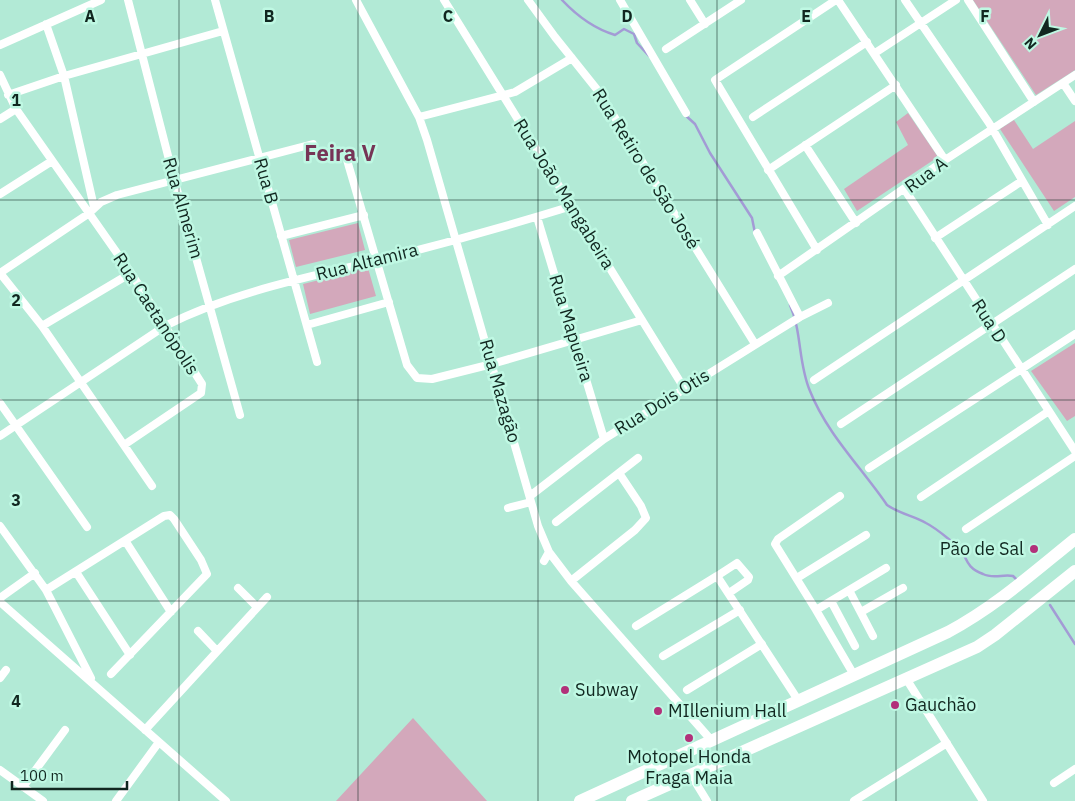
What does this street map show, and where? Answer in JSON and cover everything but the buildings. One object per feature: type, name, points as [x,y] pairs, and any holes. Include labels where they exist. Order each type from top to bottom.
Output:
[{"type":"main road","points":[[580,801],[971,620],[1010,592],[1075,540]]},
{"type":"main road","points":[[632,801],[907,680],[977,647],[995,635],[1075,571]]},
{"type":"main road","points":[[600,801],[601,794],[606,789]]},
{"type":"main road","points":[[584,801],[594,801]]},
{"type":"street","points":[[0,45],[101,0]]},
{"type":"street","name":"Rua Almerim","points":[[128,0],[174,179],[240,415]]},
{"type":"street","name":"Rua B","points":[[215,0],[317,362]]},
{"type":"street","name":"Rua Mazagão","points":[[356,0],[419,117],[457,239],[530,499],[535,527],[549,552],[571,582],[712,741]]},
{"type":"street","name":"Rua João Mangabeira","points":[[444,0],[684,388]]},
{"type":"street","name":"Rua Retiro de São José","points":[[528,0],[599,92],[755,344]]},
{"type":"street","points":[[620,0],[686,112]]},
{"type":"street","points":[[690,0],[705,24]]},
{"type":"street","points":[[666,49],[741,0]]},
{"type":"street","points":[[817,250],[715,80],[837,0],[875,53],[945,160]]},
{"type":"street","points":[[905,0],[992,131],[1048,224]]},
{"type":"street","points":[[875,53],[956,0]]},
{"type":"street","points":[[968,0],[1034,102]]},
{"type":"street","points":[[46,24],[64,76],[94,207]]},
{"type":"street","points":[[8,95],[64,76],[223,31]]},
{"type":"street","points":[[753,117],[867,42]]},
{"type":"street","points":[[419,117],[521,89],[572,58]]},
{"type":"street","name":"Rua Caetanópolis","points":[[0,75],[16,109],[131,273],[202,384],[202,390],[124,445]]},
{"type":"street","name":"Rua A","points":[[778,276],[905,190],[945,160],[1075,75]]},
{"type":"street","points":[[1062,83],[1075,101]]},
{"type":"street","points":[[768,170],[896,85]]},
{"type":"street","points":[[0,119],[16,109]]},
{"type":"street","points":[[152,486],[42,326],[0,273],[88,214],[94,207],[118,194],[312,144]]},
{"type":"street","points":[[805,145],[856,223]]},
{"type":"street","points":[[347,160],[407,365],[411,373],[422,379],[492,364],[642,320]]},
{"type":"street","points":[[0,194],[52,161]]},
{"type":"street","points":[[935,238],[1022,181]]},
{"type":"street","name":"Rua D","points":[[905,190],[991,325],[1075,450]]},
{"type":"street","name":"Rua Altamira","points":[[0,436],[165,326],[210,306],[293,281],[457,239],[572,206]]},
{"type":"street","points":[[814,380],[1075,206]]},
{"type":"street","points":[[281,236],[364,215]]},
{"type":"street","name":"Rua Mapueira","points":[[537,217],[604,439]]},
{"type":"street","points":[[757,233],[799,318]]},
{"type":"street","points":[[841,424],[1075,269]]},
{"type":"street","points":[[42,326],[131,273]]},
{"type":"street","points":[[306,325],[389,302]]},
{"type":"street","name":"Rua Dois Otis","points":[[530,499],[604,439],[789,323],[828,303]]},
{"type":"street","points":[[869,468],[1075,334]]},
{"type":"street","points":[[0,403],[87,527]]},
{"type":"street","points":[[921,497],[1049,411]]},
{"type":"street","points":[[966,529],[1075,456]]},
{"type":"street","points":[[556,522],[638,458]]},
{"type":"street","points":[[571,582],[635,530],[646,518],[641,506],[618,473]]},
{"type":"street","points":[[840,496],[776,542],[775,546],[797,578],[854,675]]},
{"type":"street","points":[[508,508],[530,499]]},
{"type":"street","points":[[46,590],[167,515],[174,519],[207,574],[112,674]]},
{"type":"street","points":[[0,526],[46,590],[93,682]]},
{"type":"street","points":[[797,578],[866,535]]},
{"type":"street","points":[[126,542],[171,612]]},
{"type":"street","points":[[544,561],[549,552]]},
{"type":"street","points":[[636,626],[737,563],[749,577],[748,580],[728,593]]},
{"type":"street","points":[[816,610],[886,568]]},
{"type":"street","points":[[76,572],[130,655]]},
{"type":"street","points":[[0,598],[35,573]]},
{"type":"street","points":[[717,576],[798,700]]},
{"type":"street","points":[[238,588],[257,607]]},
{"type":"street","points":[[861,612],[903,588]]},
{"type":"street","points":[[849,590],[873,636]]},
{"type":"street","points":[[145,730],[216,650],[267,597]]},
{"type":"street","points":[[831,601],[855,646]]},
{"type":"street","points":[[0,602],[226,801]]},
{"type":"street","points":[[662,656],[740,610]]},
{"type":"street","points":[[198,631],[216,650]]},
{"type":"street","points":[[687,690],[762,644]]},
{"type":"street","points":[[0,678],[6,670]]},
{"type":"street","points":[[907,680],[983,801]]},
{"type":"street","points":[[23,787],[65,730]]},
{"type":"street","points":[[116,801],[158,742]]},
{"type":"street","points":[[854,801],[947,743]]},
{"type":"street","points":[[1054,783],[1075,769]]},
{"type":"street","points":[[0,770],[43,801]]},
{"type":"street","points":[[691,775],[707,801]]},
{"type":"shaded area","points":[[973,0],[1075,0],[1075,70],[1036,95]]},
{"type":"shaded area","points":[[908,113],[938,157],[857,211],[844,189],[908,145],[896,122]]},
{"type":"shaded area","points":[[1014,120],[1033,149],[1075,121],[1075,197],[1054,211],[1000,129]]},
{"type":"shaded area","points":[[358,223],[365,250],[296,267],[289,240]]},
{"type":"shaded area","points":[[368,268],[376,296],[310,314],[303,284]]},
{"type":"shaded area","points":[[1075,343],[1075,416],[1067,421],[1031,371]]},
{"type":"shaded area","points":[[413,718],[487,801],[336,801]]},
{"type":"waterway","points":[[562,0],[593,26],[615,35],[624,29],[634,34],[637,43],[649,56]]},
{"type":"waterway","points":[[684,114],[695,124],[710,153],[752,218],[755,233]]},
{"type":"waterway","points":[[790,305],[794,315],[806,380],[817,407],[835,436],[887,505],[937,530],[959,548],[976,571],[990,576],[1013,576],[1017,580]]},
{"type":"waterway","points":[[1050,605],[1075,644]]},
{"type":"place","name":"Pão de Sal","points":[[1034,549]]},
{"type":"place","name":"Subway","points":[[565,690]]},
{"type":"place","name":"Gauchão","points":[[895,705]]},
{"type":"place","name":"MIllenium Hall","points":[[658,711]]},
{"type":"place","name":"Motopel Honda Fraga Maia","points":[[689,738]]},
{"type":"district","name":"Feira V","points":[[340,153]]}]
